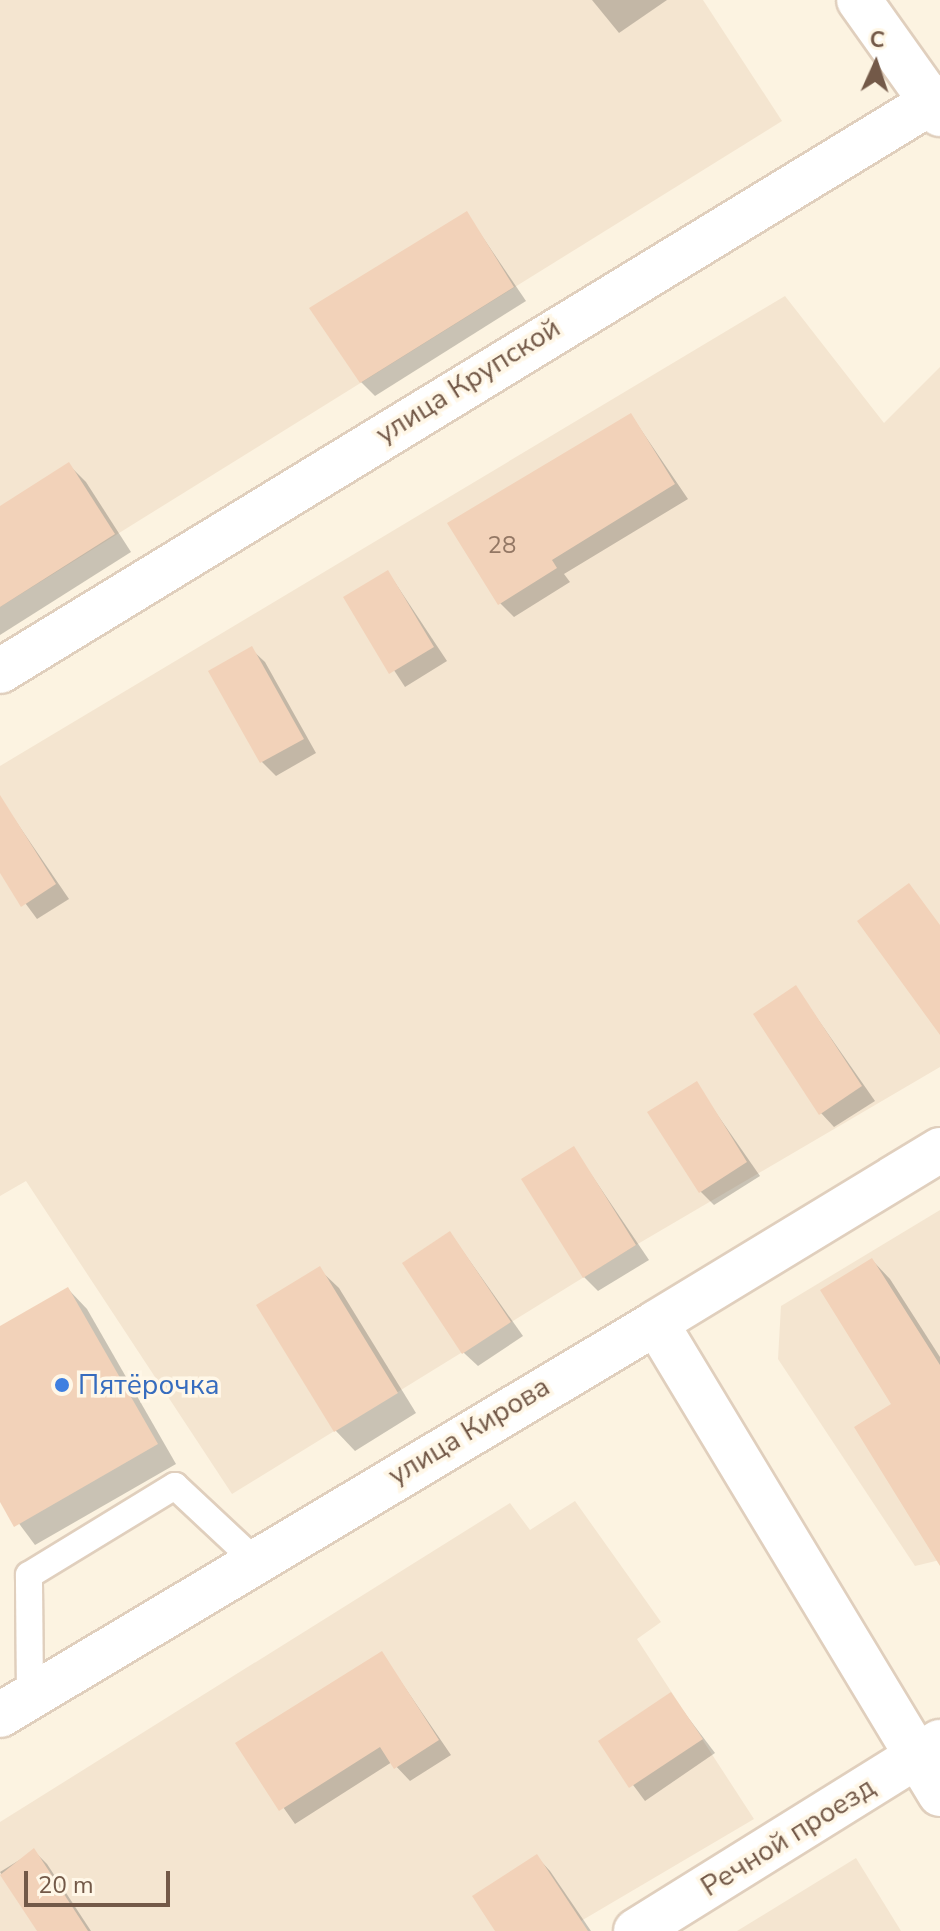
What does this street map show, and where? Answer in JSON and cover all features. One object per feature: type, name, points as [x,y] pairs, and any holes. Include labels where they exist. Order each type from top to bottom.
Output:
[{"type":"street","points":[[859,0],[937,104]]},
{"type":"street","name":"улица Крупской","points":[[0,671],[937,104]]},
{"type":"street","name":"улица Кирова","points":[[15,1706],[940,1150]]},
{"type":"street","points":[[656,1323],[928,1749],[940,1794]]},
{"type":"street","name":"Речной проезд","points":[[636,1931],[928,1749]]},
{"type":"lane","points":[[15,1706],[29,1575],[175,1486],[254,1560]]},
{"type":"shaded area","points":[[0,0],[703,0],[782,121],[0,607]]},
{"type":"shaded area","points":[[785,296],[884,423],[940,367],[940,1067],[636,1245],[232,1494],[26,1181],[0,1196],[0,766]]},
{"type":"shaded area","points":[[940,1210],[940,1560],[915,1566],[778,1359],[781,1306]]},
{"type":"shaded area","points":[[575,1501],[661,1622],[637,1639],[754,1819],[564,1931],[0,1931],[0,1822],[510,1503],[530,1530]]},
{"type":"shaded area","points":[[856,1858],[901,1931],[737,1931]]},
{"type":"building","points":[[467,211],[514,287],[360,383],[309,308]]},
{"type":"building","points":[[631,413],[675,484],[552,560],[557,568],[498,605],[447,523]]},
{"type":"building","points":[[69,462],[115,534],[0,607],[0,506]]},
{"type":"building","points":[[388,570],[434,647],[389,674],[343,597]]},
{"type":"building","points":[[252,646],[304,739],[260,763],[208,671]]},
{"type":"building","points":[[0,795],[56,884],[21,907],[0,873]]},
{"type":"building","points":[[909,883],[940,925],[940,1035],[857,921]]},
{"type":"building","points":[[796,985],[862,1086],[819,1115],[753,1014]]},
{"type":"building","points":[[697,1081],[747,1162],[699,1193],[647,1112]]},
{"type":"building","points":[[574,1146],[636,1245],[583,1278],[521,1179]]},
{"type":"building","points":[[450,1231],[511,1322],[462,1354],[402,1263]]},
{"type":"building","points":[[872,1258],[940,1365],[940,1566],[854,1427],[891,1404],[820,1290]]},
{"type":"building","points":[[320,1266],[398,1393],[334,1432],[256,1305]]},
{"type":"building","name":"Пятёрочка","points":[[68,1287],[158,1444],[14,1527],[0,1502],[0,1326]]},
{"type":"building","points":[[382,1651],[439,1740],[394,1769],[380,1747],[279,1811],[235,1743]]},
{"type":"building","points":[[671,1692],[703,1739],[629,1788],[598,1741]]},
{"type":"building","points":[[34,1848],[88,1931],[37,1931],[0,1875]]},
{"type":"building","points":[[537,1854],[588,1931],[495,1931],[472,1896]]},
{"type":"place","name":"Пятёрочка","points":[[62,1385]]}]
